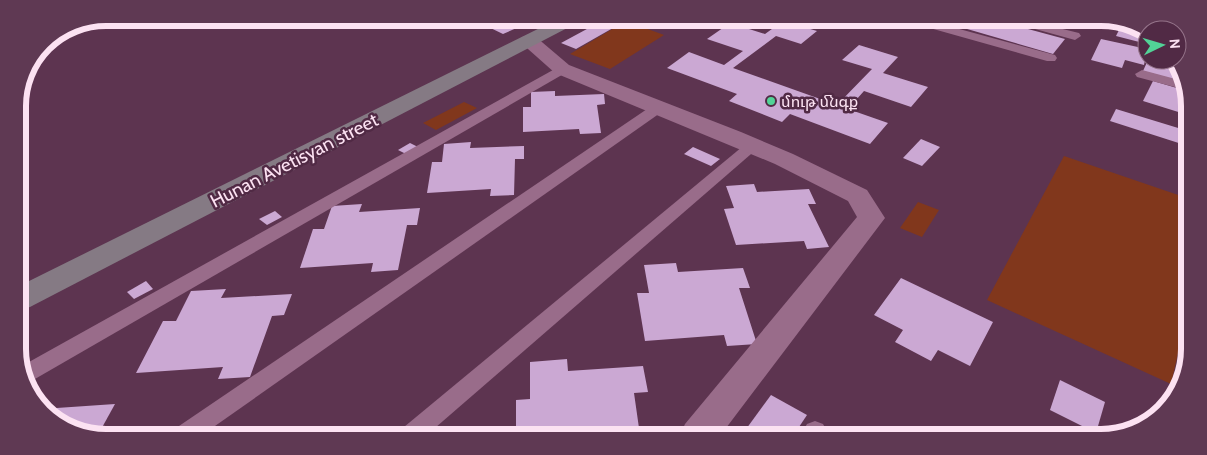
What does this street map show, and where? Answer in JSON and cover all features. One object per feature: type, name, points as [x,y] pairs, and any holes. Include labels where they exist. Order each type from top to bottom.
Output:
[{"type":"main road","name":"Hunan Avetisyan street","points":[[26,295],[558,26]]},
{"type":"street","points":[[529,41],[562,69],[753,145],[858,196],[872,218],[704,429]]},
{"type":"lane","points":[[934,26],[1051,58]]},
{"type":"lane","points":[[1036,26],[1075,36]]},
{"type":"lane","points":[[30,371],[562,69]]},
{"type":"lane","points":[[1142,74],[1177,84]]},
{"type":"lane","points":[[193,429],[658,108]]},
{"type":"lane","points":[[418,429],[753,145]]},
{"type":"shaded area","points":[[618,26],[640,26],[664,35],[610,69],[570,54]]},
{"type":"shaded area","points":[[464,102],[477,108],[436,130],[423,123]]},
{"type":"shaded area","points":[[1064,156],[1181,196],[1181,340],[1171,384],[987,300]]},
{"type":"shaded area","points":[[918,202],[939,210],[922,237],[900,228]]},
{"type":"building","points":[[486,26],[521,26],[503,34]]},
{"type":"building","points":[[592,26],[616,26],[576,49],[561,43]]},
{"type":"building","points":[[726,26],[740,26],[765,34],[776,26],[800,26],[817,31],[801,44],[776,36],[733,68],[837,105],[872,69],[842,60],[859,45],[898,57],[883,73],[928,87],[911,107],[864,91],[848,109],[888,123],[870,144],[790,114],[782,122],[729,101],[737,94],[667,68],[689,52],[724,65],[743,51],[707,39]]},
{"type":"building","points":[[957,26],[1017,26],[1065,39],[1053,54]]},
{"type":"building","points":[[1119,29],[1137,36],[1137,41],[1116,36]]},
{"type":"building","points":[[1101,39],[1137,47],[1137,63],[1125,60],[1122,68],[1091,60]]},
{"type":"building","points":[[1172,70],[1176,80],[1143,71]]},
{"type":"building","points":[[1153,81],[1178,88],[1181,113],[1143,101]]},
{"type":"building","points":[[555,91],[555,96],[604,94],[605,104],[597,105],[601,133],[580,134],[579,129],[523,132],[523,107],[531,107],[531,92]]},
{"type":"building","points":[[1116,109],[1181,129],[1181,144],[1110,121]]},
{"type":"building","points":[[921,139],[940,147],[922,166],[903,158]]},
{"type":"building","points":[[471,142],[470,148],[524,146],[524,159],[515,159],[514,195],[490,196],[491,189],[427,193],[432,162],[442,162],[444,144]]},
{"type":"building","points":[[410,143],[418,147],[406,154],[398,150]]},
{"type":"building","points":[[693,147],[720,159],[711,166],[684,154]]},
{"type":"building","points":[[754,184],[757,192],[809,189],[816,204],[808,204],[829,247],[807,249],[804,241],[736,245],[724,209],[734,208],[726,186]]},
{"type":"building","points":[[362,204],[359,212],[420,208],[417,225],[407,225],[398,270],[371,272],[373,263],[300,268],[313,229],[324,229],[332,206]]},
{"type":"building","points":[[275,211],[282,217],[267,225],[259,219]]},
{"type":"building","points":[[676,263],[678,272],[743,268],[750,288],[739,288],[757,344],[727,346],[724,335],[645,341],[637,293],[649,293],[644,265]]},
{"type":"building","points":[[901,278],[993,322],[970,366],[938,350],[931,361],[895,342],[903,330],[874,315]]},
{"type":"building","points":[[146,281],[153,289],[134,299],[127,292]]},
{"type":"building","points":[[226,289],[221,298],[292,294],[284,315],[272,316],[250,377],[218,379],[223,367],[136,373],[163,321],[176,321],[191,291]]},
{"type":"building","points":[[567,359],[568,371],[643,366],[648,392],[634,393],[639,429],[516,429],[516,400],[530,399],[530,362]]},
{"type":"building","points":[[1060,380],[1105,402],[1097,429],[1088,429],[1050,410]]},
{"type":"building","points":[[771,395],[807,415],[798,429],[746,429]]},
{"type":"building","points":[[115,404],[101,428],[71,420],[53,408]]},
{"type":"place","name":"մութ մնգք","points":[[771,101]]}]
